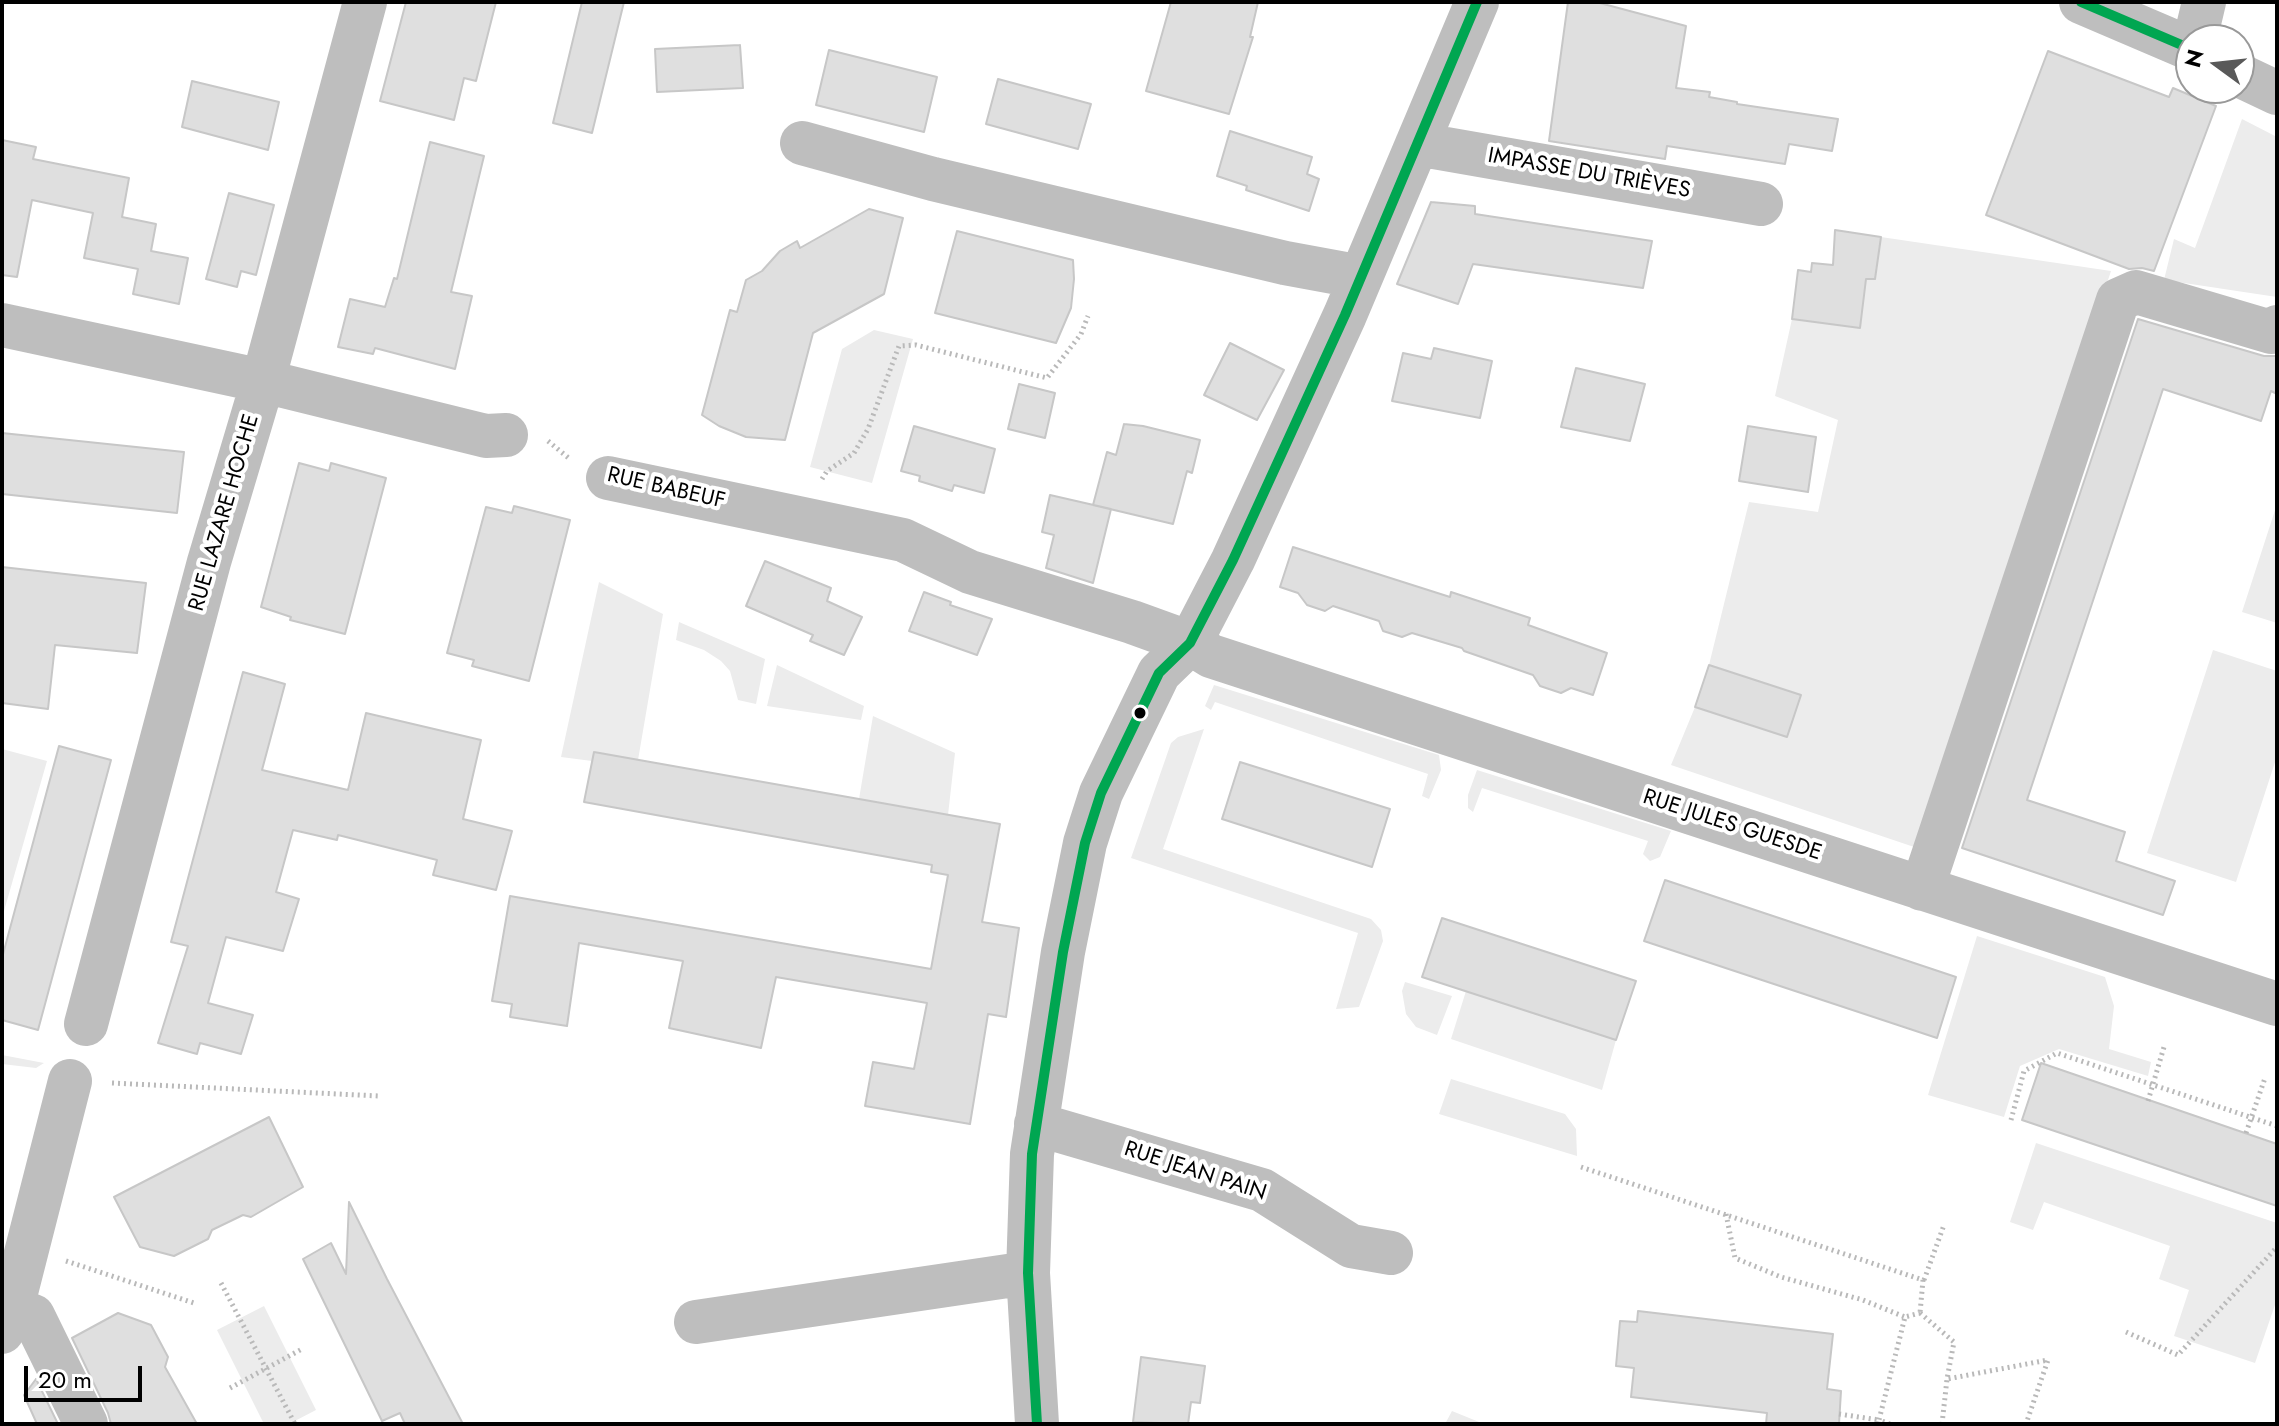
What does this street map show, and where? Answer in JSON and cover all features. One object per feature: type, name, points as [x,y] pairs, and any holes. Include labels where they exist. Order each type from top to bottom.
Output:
[{"type":"street","name":"RUE LAZARE HOCHE","points":[[86,1024],[209,562],[263,381],[365,2]]},
{"type":"street","points":[[1037,1424],[1028,1273],[1032,1154],[1063,952],[1085,843],[1101,793],[1159,673],[1190,643],[1239,546],[1361,277],[1477,2]]},
{"type":"street","points":[[2081,2],[2175,42]]},
{"type":"street","points":[[2199,24],[2204,2]]},
{"type":"street","points":[[2255,83],[2277,93]]},
{"type":"street","points":[[802,143],[933,179],[1269,260],[1361,277]]},
{"type":"street","name":"IMPASSE DU TRIÈVES","points":[[1417,144],[1761,204]]},
{"type":"street","points":[[1922,889],[2118,300],[2136,292],[2271,332],[2277,327]]},
{"type":"street","points":[[2,325],[263,381],[486,436],[506,435]]},
{"type":"street","name":"RUE BABEUF","points":[[608,478],[903,540],[970,572],[1190,643]]},
{"type":"street","name":"RUE JULES GUESDE","points":[[1190,643],[1211,656],[2277,1004]]},
{"type":"street","points":[[70,1081],[7,1320],[33,1316],[86,1424]]},
{"type":"street","name":"RUE JEAN PAIN","points":[[1036,1124],[1262,1190],[1351,1246],[1391,1253]]},
{"type":"street","points":[[696,1322],[1028,1273]]},
{"type":"path","points":[[800,519],[827,471],[854,453],[861,441],[899,346],[916,345],[1047,378],[1081,334],[1088,316]]},
{"type":"path","name":"RUE BABEUF","points":[[506,435],[538,433],[576,465],[608,478]]},
{"type":"path","points":[[2148,1101],[2164,1047]]},
{"type":"path","points":[[2011,1120],[2024,1071],[2057,1053],[2277,1126]]},
{"type":"path","points":[[2246,1133],[2265,1078]]},
{"type":"path","points":[[70,1081],[379,1096]]},
{"type":"path","points":[[1581,1167],[1923,1280]]},
{"type":"path","points":[[1726,1214],[1735,1258],[1781,1277],[1863,1300],[1905,1317],[1920,1313]]},
{"type":"path","points":[[1920,1313],[1923,1280],[1944,1225]]},
{"type":"path","points":[[28,1247],[197,1304]]},
{"type":"path","points":[[2126,1332],[2178,1355],[2277,1247]]},
{"type":"path","points":[[221,1283],[295,1424]]},
{"type":"path","points":[[1920,1313],[1954,1342],[1942,1424]]},
{"type":"path","points":[[1878,1422],[1905,1317]]},
{"type":"path","points":[[230,1388],[302,1349]]},
{"type":"path","points":[[1947,1379],[2048,1360],[2026,1424]]},
{"type":"path","points":[[1839,1414],[1890,1424]]},
{"type":"shaded area","points":[[2242,119],[2277,137],[2277,297],[2164,280],[2174,239],[2195,248]]},
{"type":"shaded area","points":[[1881,237],[2111,271],[1920,849],[1671,765],[1695,707],[1787,737],[1801,695],[1709,665],[1749,502],[1818,512],[1838,420],[1775,396],[1792,319],[1860,328],[1866,279],[1875,279]]},
{"type":"shaded area","points":[[874,330],[913,339],[872,483],[810,467],[842,349]]},
{"type":"shaded area","points":[[2277,504],[2277,623],[2242,612]]},
{"type":"shaded area","points":[[599,582],[663,614],[638,760],[594,752],[592,761],[561,757]]},
{"type":"shaded area","points":[[679,622],[765,659],[756,704],[738,700],[730,671],[721,661],[704,650],[676,640]]},
{"type":"shaded area","points":[[2213,650],[2277,671],[2277,756],[2236,882],[2147,853]]},
{"type":"shaded area","points":[[777,665],[864,706],[861,720],[767,706]]},
{"type":"shaded area","points":[[1214,685],[1439,755],[1441,770],[1429,799],[1422,796],[1428,774],[1215,702],[1211,710],[1205,706]]},
{"type":"shaded area","points":[[873,716],[955,753],[948,815],[859,799]]},
{"type":"shaded area","points":[[1204,729],[1163,849],[1371,919],[1381,930],[1383,941],[1359,1007],[1336,1009],[1358,933],[1131,858],[1171,743],[1178,737]]},
{"type":"shaded area","points":[[2,749],[47,761],[2,918]]},
{"type":"shaded area","points":[[1477,770],[1671,831],[1660,857],[1650,861],[1643,854],[1648,841],[1482,788],[1473,812],[1468,808],[1468,795]]},
{"type":"shaded area","points":[[1977,936],[2105,977],[2114,1006],[2109,1049],[2151,1062],[2148,1076],[2059,1049],[2020,1066],[2004,1117],[1928,1095]]},
{"type":"shaded area","points":[[1405,982],[1452,996],[1437,1035],[1416,1027],[1406,1014],[1402,991]]},
{"type":"shaded area","points":[[1466,991],[1616,1040],[1602,1090],[1451,1039]]},
{"type":"shaded area","points":[[2,1055],[44,1063],[36,1068],[2,1064]]},
{"type":"shaded area","points":[[1451,1079],[1565,1114],[1576,1129],[1577,1156],[1439,1114]]},
{"type":"shaded area","points":[[2036,1143],[2277,1223],[2277,1299],[2255,1363],[2174,1336],[2189,1290],[2159,1279],[2170,1246],[2044,1202],[2033,1230],[2010,1222]]},
{"type":"shaded area","points":[[264,1306],[316,1410],[289,1424],[264,1424],[217,1330]]},
{"type":"shaded area","points":[[1452,1411],[1484,1424],[1445,1424]]},
{"type":"building","points":[[406,2],[496,2],[476,81],[464,78],[454,120],[380,101]]},
{"type":"building","points":[[582,2],[624,2],[592,133],[553,123]]},
{"type":"building","points":[[1171,2],[1258,2],[1250,37],[1253,37],[1229,114],[1146,91]]},
{"type":"building","points":[[1568,2],[1596,2],[1686,26],[1676,88],[1710,92],[1709,97],[1737,104],[1838,119],[1832,151],[1789,144],[1785,164],[1667,146],[1665,159],[1549,141]]},
{"type":"building","points":[[740,45],[743,88],[657,92],[655,49]]},
{"type":"building","points":[[829,50],[937,77],[924,132],[816,105]]},
{"type":"building","points":[[2048,51],[2169,97],[2173,88],[2175,104],[2216,106],[2154,271],[2129,269],[1986,215]]},
{"type":"building","points":[[998,79],[1091,104],[1078,149],[986,124]]},
{"type":"building","points":[[192,81],[279,102],[268,150],[182,127]]},
{"type":"building","points":[[1230,131],[1312,157],[1307,174],[1319,179],[1309,211],[1246,190],[1247,186],[1217,176]]},
{"type":"building","points":[[2,140],[36,147],[33,159],[129,178],[122,217],[156,224],[151,251],[188,258],[179,304],[133,294],[138,269],[84,258],[93,213],[32,200],[17,277],[2,275]]},
{"type":"building","points":[[430,142],[484,156],[451,292],[472,296],[455,369],[375,348],[373,354],[338,347],[350,299],[385,307],[394,278],[397,279]]},
{"type":"building","points":[[229,193],[274,205],[256,275],[241,271],[237,287],[206,279]]},
{"type":"building","points":[[1431,202],[1475,206],[1475,214],[1652,241],[1643,288],[1473,264],[1458,304],[1397,284]]},
{"type":"building","points":[[869,209],[903,218],[884,294],[813,333],[785,440],[746,437],[702,415],[730,310],[737,312],[746,280],[762,271],[780,251],[797,241],[800,248]]},
{"type":"building","points":[[1835,230],[1881,237],[1875,279],[1866,279],[1860,328],[1792,319],[1798,270],[1811,272],[1812,263],[1833,265]]},
{"type":"building","points":[[957,231],[1073,260],[1071,308],[1056,343],[935,313]]},
{"type":"building","points":[[2138,319],[2264,356],[2277,356],[2277,394],[2271,391],[2261,421],[2163,389],[2027,800],[2125,832],[2116,861],[2175,881],[2163,915],[1962,848]]},
{"type":"building","points":[[1230,343],[1284,370],[1257,420],[1204,395]]},
{"type":"building","points":[[1434,348],[1492,361],[1480,418],[1392,401],[1403,353],[1431,359]]},
{"type":"building","points":[[1576,368],[1645,384],[1630,441],[1561,427]]},
{"type":"building","points":[[1019,384],[1055,393],[1045,438],[1008,429]]},
{"type":"building","points":[[1124,424],[1200,440],[1192,473],[1187,471],[1173,524],[1093,505],[1107,452],[1116,455]]},
{"type":"building","points":[[914,426],[995,449],[984,493],[954,485],[952,491],[919,481],[920,476],[901,471]]},
{"type":"building","points":[[1748,426],[1816,437],[1808,492],[1739,481]]},
{"type":"building","points":[[2,433],[184,452],[177,513],[2,494]]},
{"type":"building","points":[[299,463],[329,471],[331,463],[386,478],[345,634],[290,620],[291,617],[261,607]]},
{"type":"building","points":[[1050,495],[1111,509],[1093,583],[1046,568],[1054,535],[1042,532]]},
{"type":"building","points":[[514,506],[570,520],[529,681],[472,666],[474,660],[447,653],[486,507],[512,513]]},
{"type":"building","points":[[1293,547],[1450,597],[1451,592],[1530,618],[1528,625],[1607,653],[1593,695],[1571,688],[1561,693],[1540,686],[1533,675],[1462,648],[1412,633],[1402,637],[1383,631],[1379,621],[1333,606],[1325,611],[1307,605],[1298,593],[1280,587]]},
{"type":"building","points":[[765,561],[831,588],[827,601],[862,617],[844,655],[810,641],[813,635],[746,606]]},
{"type":"building","points":[[2,567],[146,583],[137,653],[55,645],[48,709],[2,703]]},
{"type":"building","points":[[924,592],[951,602],[950,605],[992,619],[977,655],[909,631]]},
{"type":"building","points":[[1709,665],[1801,695],[1787,737],[1695,707]]},
{"type":"building","points":[[243,672],[285,684],[262,770],[348,790],[366,713],[481,740],[463,819],[512,831],[496,890],[433,875],[437,860],[338,835],[337,840],[293,830],[276,892],[299,899],[283,951],[226,937],[208,1003],[253,1015],[241,1054],[200,1043],[197,1054],[158,1043],[188,946],[171,942]]},
{"type":"building","points":[[59,746],[111,760],[38,1030],[2,1020],[2,958]]},
{"type":"building","points":[[594,752],[1000,824],[982,922],[1019,928],[1006,1017],[988,1014],[970,1124],[865,1106],[873,1062],[914,1069],[927,1003],[776,977],[761,1048],[669,1028],[683,961],[579,943],[567,1026],[510,1017],[512,1004],[492,1001],[510,896],[931,969],[948,875],[931,872],[932,865],[584,802]]},
{"type":"building","points":[[1240,762],[1390,809],[1372,867],[1222,819]]},
{"type":"building","points":[[1665,880],[1956,977],[1937,1038],[1644,941]]},
{"type":"building","points":[[1442,918],[1636,981],[1616,1040],[1422,977]]},
{"type":"building","points":[[2041,1063],[2277,1144],[2277,1206],[2022,1120]]},
{"type":"building","points":[[269,1117],[303,1187],[251,1217],[243,1215],[212,1230],[208,1239],[174,1256],[140,1247],[114,1197]]},
{"type":"building","points":[[349,1202],[463,1424],[405,1424],[400,1413],[382,1421],[303,1259],[331,1243],[346,1274]]},
{"type":"building","points":[[1638,1311],[1833,1334],[1827,1389],[1841,1391],[1839,1424],[1766,1424],[1767,1413],[1631,1397],[1634,1368],[1616,1366],[1620,1321],[1637,1322]]},
{"type":"building","points":[[118,1313],[151,1325],[168,1357],[165,1367],[197,1424],[111,1424],[72,1338]]},
{"type":"building","points":[[1141,1357],[1205,1366],[1200,1403],[1191,1402],[1188,1424],[1133,1422]]},
{"type":"building","points":[[36,1379],[58,1424],[37,1424],[24,1395]]},
{"type":"transit line","points":[[1037,1424],[1028,1273],[1032,1154],[1063,952],[1085,843],[1101,793],[1159,673],[1190,643],[1233,560],[1345,315],[1477,2]]},
{"type":"transit line","points":[[2081,2],[2175,42]]}]
